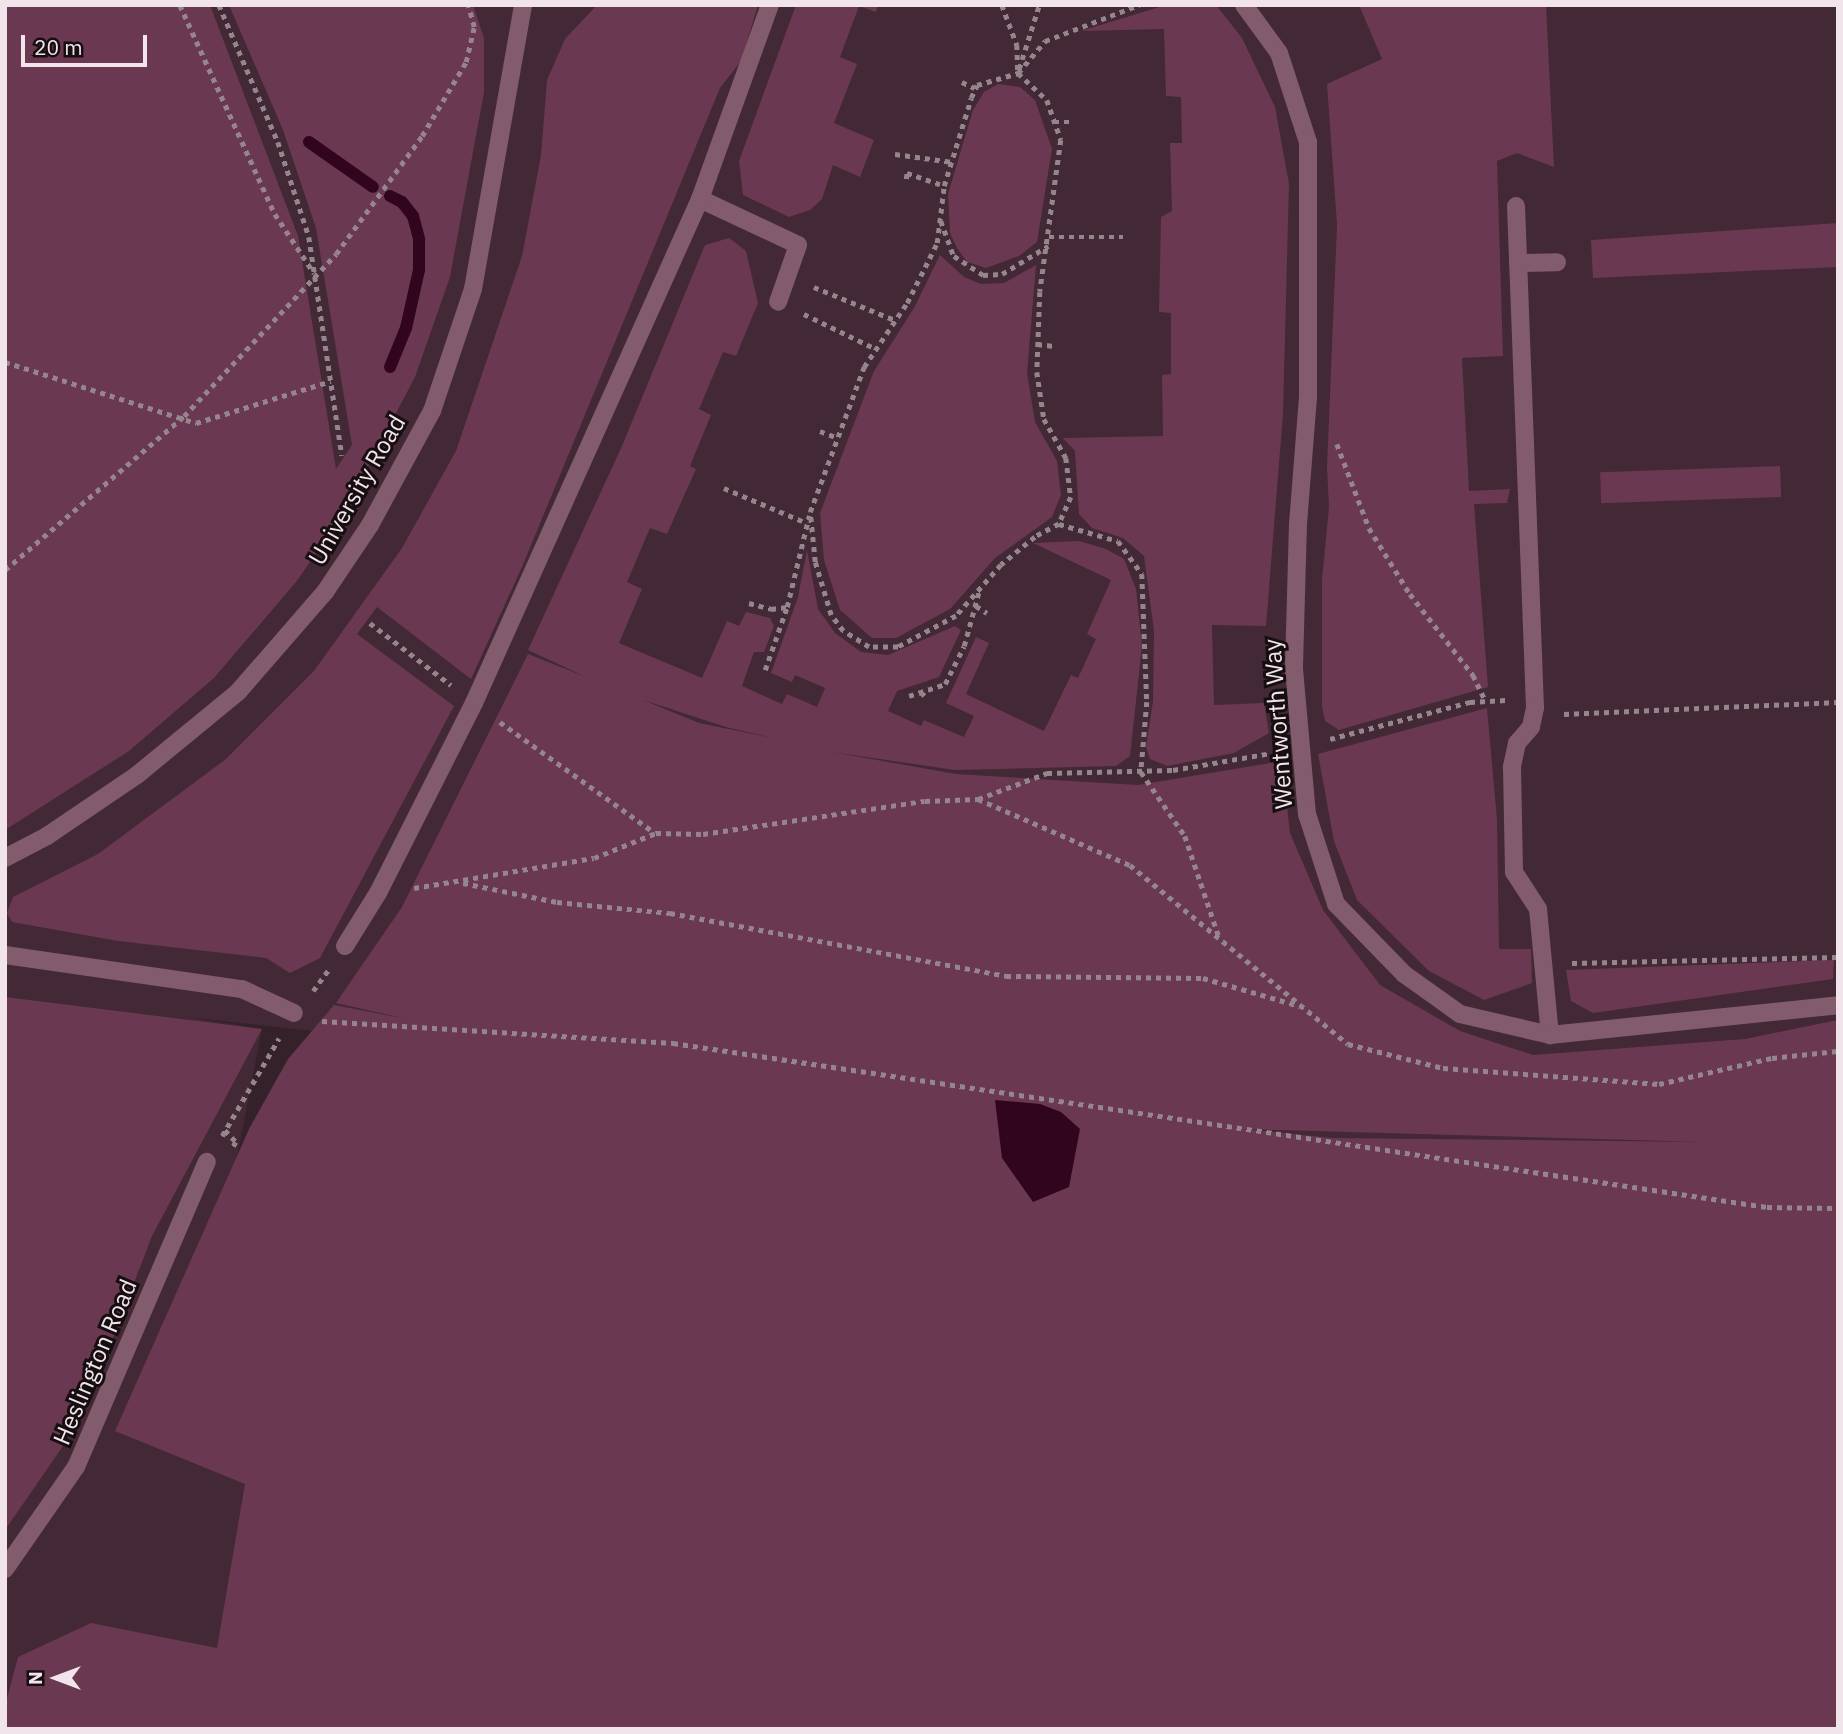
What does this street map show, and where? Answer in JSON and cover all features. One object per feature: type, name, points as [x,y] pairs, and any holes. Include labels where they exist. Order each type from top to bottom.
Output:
[{"type":"street","name":"University Road","points":[[5,858],[47,836],[137,775],[238,692],[325,592],[370,525],[432,411],[473,289],[523,5]]},
{"type":"street","points":[[345,946],[378,893],[474,703],[700,199],[769,5]]},
{"type":"street","name":"Wentworth Way","points":[[1244,5],[1279,53],[1308,142],[1308,397],[1298,523],[1294,669],[1307,814],[1336,904],[1404,974],[1460,1014],[1550,1035],[1838,1005]]},
{"type":"street","points":[[700,199],[798,246],[778,302]]},
{"type":"street","points":[[1516,206],[1535,708],[1531,727],[1517,743],[1512,767],[1514,872],[1538,909],[1550,1035]]},
{"type":"street","points":[[1518,263],[1557,262]]},
{"type":"street","points":[[5,955],[242,989],[294,1013]]},
{"type":"street","name":"Heslington Road","points":[[5,1569],[76,1467],[207,1162]]},
{"type":"path","points":[[180,5],[275,214],[316,277]]},
{"type":"path","points":[[219,5],[278,142],[309,237],[342,456]]},
{"type":"path","points":[[5,570],[184,416],[316,277],[422,136],[466,62],[474,27],[468,5]]},
{"type":"path","points":[[810,512],[815,562],[831,615],[843,631],[869,647],[898,647],[926,635],[956,617],[979,590],[1035,537],[1059,524],[1071,496],[1066,458],[1044,419],[1037,344],[1061,140],[1047,100],[1018,73],[1017,45],[1002,5]]},
{"type":"path","points":[[1018,73],[1039,5]]},
{"type":"path","points":[[962,82],[975,88],[1018,73],[1045,41],[1139,5]]},
{"type":"path","points":[[765,670],[787,607],[810,512],[874,348],[895,320],[937,243],[944,186],[975,88]]},
{"type":"path","points":[[1054,122],[1069,122]]},
{"type":"path","points":[[895,154],[952,162]]},
{"type":"path","points":[[906,179],[907,173],[944,186]]},
{"type":"path","points":[[940,220],[954,256],[983,275],[1002,274],[1049,246]]},
{"type":"path","points":[[1049,237],[1123,237]]},
{"type":"path","points":[[787,276],[895,320]]},
{"type":"path","points":[[778,302],[874,348]]},
{"type":"path","points":[[1037,344],[1054,346]]},
{"type":"path","points":[[5,362],[184,416],[196,423],[331,381]]},
{"type":"path","points":[[820,431],[834,439],[840,437]]},
{"type":"path","points":[[1336,442],[1369,528],[1410,594],[1473,675],[1486,702]]},
{"type":"path","points":[[724,488],[807,523]]},
{"type":"path","points":[[978,799],[1130,866],[1219,938],[1185,836],[1141,772],[1147,702],[1142,574],[1118,541],[1059,524]]},
{"type":"path","points":[[909,696],[945,684],[976,605],[979,590]]},
{"type":"path","points":[[749,603],[771,609],[787,607]]},
{"type":"path","points":[[976,605],[987,613]]},
{"type":"path","points":[[370,623],[474,703],[656,833]]},
{"type":"path","points":[[921,691],[928,699]]},
{"type":"path","points":[[378,893],[594,858],[656,833],[703,834],[925,801],[978,799],[1047,773],[1141,772],[1234,762],[1300,747]]},
{"type":"path","points":[[458,882],[557,902],[684,915],[1006,976],[1203,978],[1304,1007]]},
{"type":"path","points":[[225,1130],[294,1013],[345,946]]},
{"type":"path","points":[[1543,965],[1838,957]]},
{"type":"path","points":[[294,1013],[321,1021],[384,1028],[673,1044],[1767,1207],[1838,1208]]},
{"type":"shaded area","points":[[5,5],[1838,5],[1838,1157],[1353,1161],[907,1097],[187,1017],[262,1029],[237,1157],[1838,1288],[1838,1729],[5,1729]]},
{"type":"shaded area","points":[[5,5],[210,5],[298,236],[336,469],[352,445],[316,228],[283,130],[229,5],[473,5],[484,38],[484,92],[450,277],[415,377],[342,516],[296,582],[214,678],[129,751],[5,830]]},
{"type":"shaded area","points":[[597,5],[758,5],[741,61],[720,88],[522,567],[471,679],[377,607],[357,634],[454,706],[320,958],[290,973],[266,958],[118,941],[12,922],[7,913],[13,897],[98,854],[226,759],[314,671],[402,548],[456,451],[522,256],[541,155],[547,80],[565,39]]},
{"type":"shaded area","points":[[796,5],[878,5],[876,12],[859,6],[840,57],[857,64],[834,123],[874,140],[860,177],[833,165],[822,199],[810,210],[789,217],[743,195],[739,161]]},
{"type":"shaded area","points":[[1166,5],[1216,5],[1242,38],[1275,107],[1289,184],[1283,414],[1266,626],[1212,625],[1214,705],[1264,703],[1269,733],[1234,753],[1167,766],[1150,759],[1146,747],[1153,701],[1154,631],[1144,556],[1123,538],[1092,528],[1079,514],[1075,451],[1063,438],[1163,436],[1162,375],[1171,374],[1171,313],[1159,312],[1161,217],[1172,211],[1170,143],[1182,143],[1181,97],[1166,96],[1164,29],[1081,31]]},
{"type":"shaded area","points":[[1359,5],[1546,5],[1554,167],[1517,153],[1497,161],[1503,356],[1462,358],[1469,491],[1510,489],[1507,503],[1474,504],[1488,687],[1339,730],[1325,721],[1322,706],[1322,580],[1329,507],[1327,467],[1337,225],[1327,84],[1382,59]]},
{"type":"shaded area","points":[[998,84],[1020,87],[1035,100],[1052,149],[1037,242],[1019,256],[986,268],[967,262],[957,248],[950,233],[948,194],[973,110],[984,92]]},
{"type":"shaded area","points":[[1838,223],[1838,267],[1593,278],[1591,240]]},
{"type":"shaded area","points":[[729,238],[746,251],[758,303],[736,356],[723,352],[699,409],[711,415],[690,466],[696,469],[667,534],[650,528],[627,582],[642,589],[619,643],[702,678],[727,621],[739,626],[746,612],[770,618],[774,626],[764,652],[754,652],[742,686],[782,704],[787,694],[817,707],[825,688],[795,675],[792,682],[771,673],[798,597],[807,550],[818,609],[835,633],[861,652],[888,655],[955,626],[961,630],[939,677],[897,691],[888,711],[921,726],[924,720],[964,737],[974,716],[946,703],[976,637],[989,643],[966,694],[1044,731],[1071,675],[1078,678],[1096,639],[1087,634],[1111,580],[1033,543],[1079,541],[1106,549],[1124,559],[1136,589],[1142,646],[1130,756],[1116,766],[955,770],[832,752],[956,774],[1138,785],[1282,761],[1290,833],[1323,910],[1380,985],[1460,1031],[1533,1055],[1745,1039],[1838,1020],[1838,1729],[5,1729],[5,1706],[18,1657],[91,1623],[217,1648],[245,1484],[115,1431],[249,1129],[288,1059],[334,1005],[407,1019],[336,1003],[402,907],[528,654],[586,677],[528,650],[622,446],[705,245]],"holes":[[[643,700],[726,727],[772,738],[699,723]],[[1245,1129],[1704,1142],[1332,1138]]]},
{"type":"shaded area","points":[[940,255],[964,277],[981,284],[1004,283],[1036,265],[1027,373],[1035,422],[1057,461],[1061,495],[1052,517],[995,558],[950,609],[896,638],[872,638],[840,610],[824,560],[820,513],[874,371],[914,308]]},
{"type":"shaded area","points":[[1780,466],[1781,497],[1601,503],[1600,472]]},
{"type":"shaded area","points":[[1487,708],[1497,820],[1499,949],[1531,949],[1532,983],[1484,1000],[1429,971],[1357,900],[1334,841],[1318,754]]},
{"type":"shaded area","points":[[1834,960],[1833,979],[1593,1013],[1571,1001],[1566,970]]},
{"type":"shaded area","points":[[5,997],[262,1029],[152,1236],[111,1343],[61,1449],[5,1530]]},
{"type":"shaded area","points":[[995,1100],[1040,1104],[1061,1112],[1080,1129],[1069,1187],[1033,1202],[1002,1158]]},
{"type":"waterway","points":[[309,142],[373,187]]},
{"type":"waterway","points":[[390,196],[402,202],[413,216],[419,239],[419,270],[406,328],[390,367]]}]
